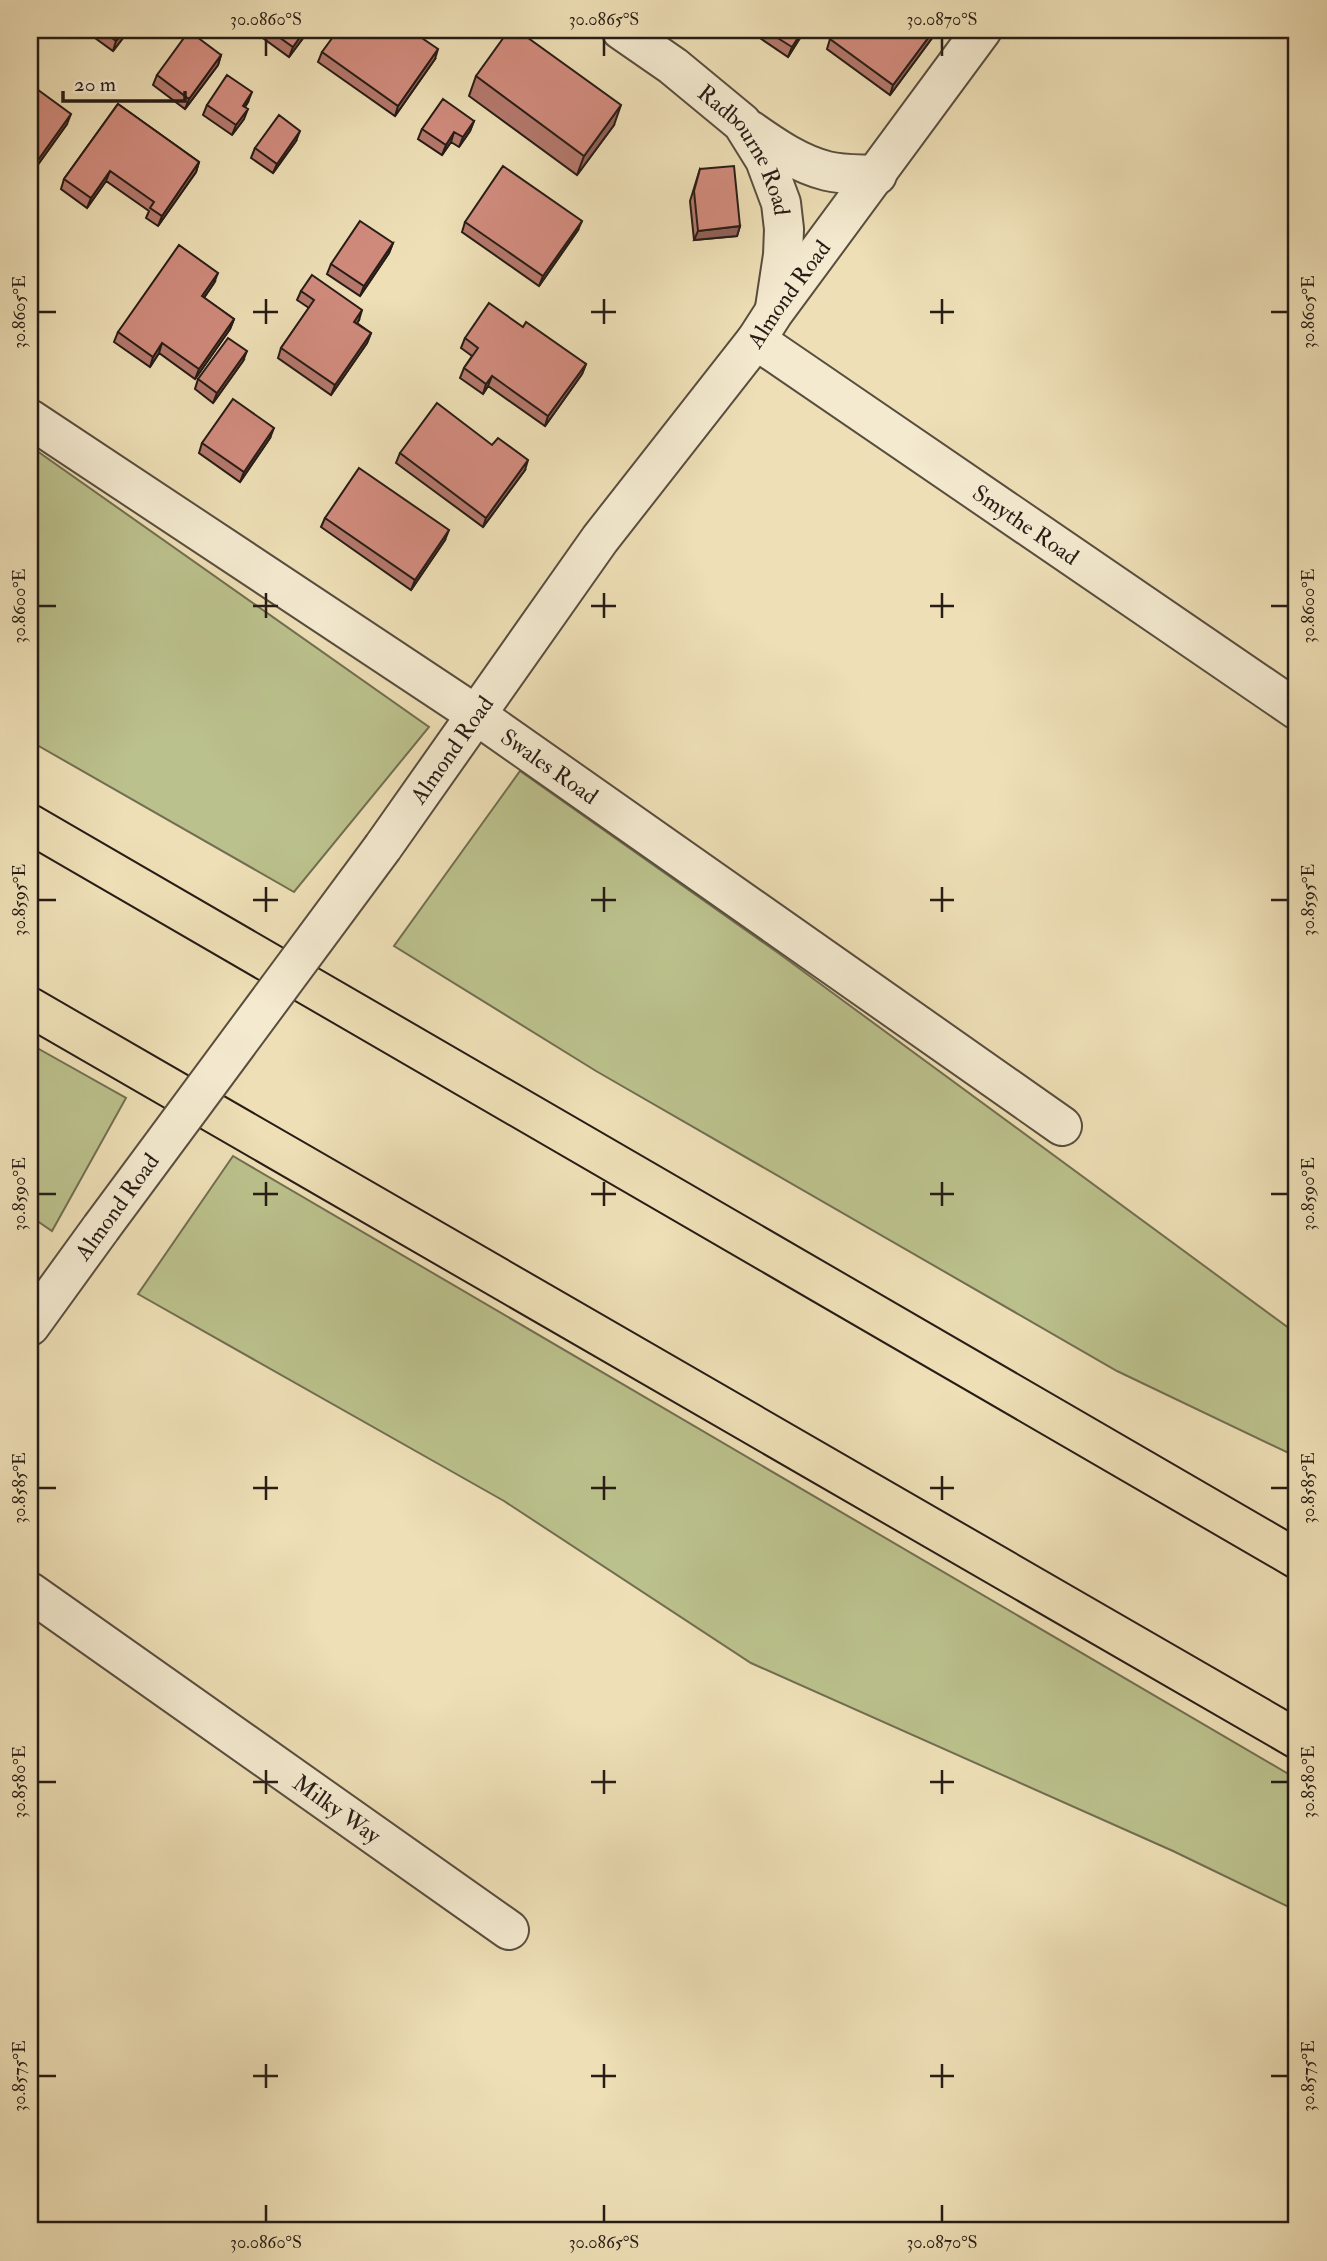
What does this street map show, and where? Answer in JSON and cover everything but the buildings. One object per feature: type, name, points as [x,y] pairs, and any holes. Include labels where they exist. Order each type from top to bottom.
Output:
[{"type":"highway","points":[[30,824],[1297,1559]]},
{"type":"highway","points":[[30,1007],[1297,1739]]},
{"type":"street","name":"Radbourne Road","points":[[621,30],[673,66],[742,124],[765,160],[781,203],[783,255],[765,326]]},
{"type":"street","name":"Almond Road","points":[[30,1326],[383,847],[600,539],[765,326],[982,30]]},
{"type":"street","points":[[742,124],[774,148],[811,166],[830,172],[877,175]]},
{"type":"street","name":"Smythe Road","points":[[765,326],[1297,710]]},
{"type":"street","name":"Swales Road","points":[[30,419],[475,714],[1062,1126]]},
{"type":"street","name":"Milky Way","points":[[30,1592],[509,1930]]},
{"type":"green space","points":[[30,446],[429,727],[294,892],[30,741]]},
{"type":"green space","points":[[520,771],[781,955],[1297,1334],[1297,1457],[1117,1371],[596,1071],[394,946]]},
{"type":"green space","points":[[30,1044],[126,1098],[52,1231],[30,1216]]},
{"type":"green space","points":[[233,1156],[1297,1779],[1297,1911],[1173,1851],[751,1663],[504,1501],[138,1294]]}]
